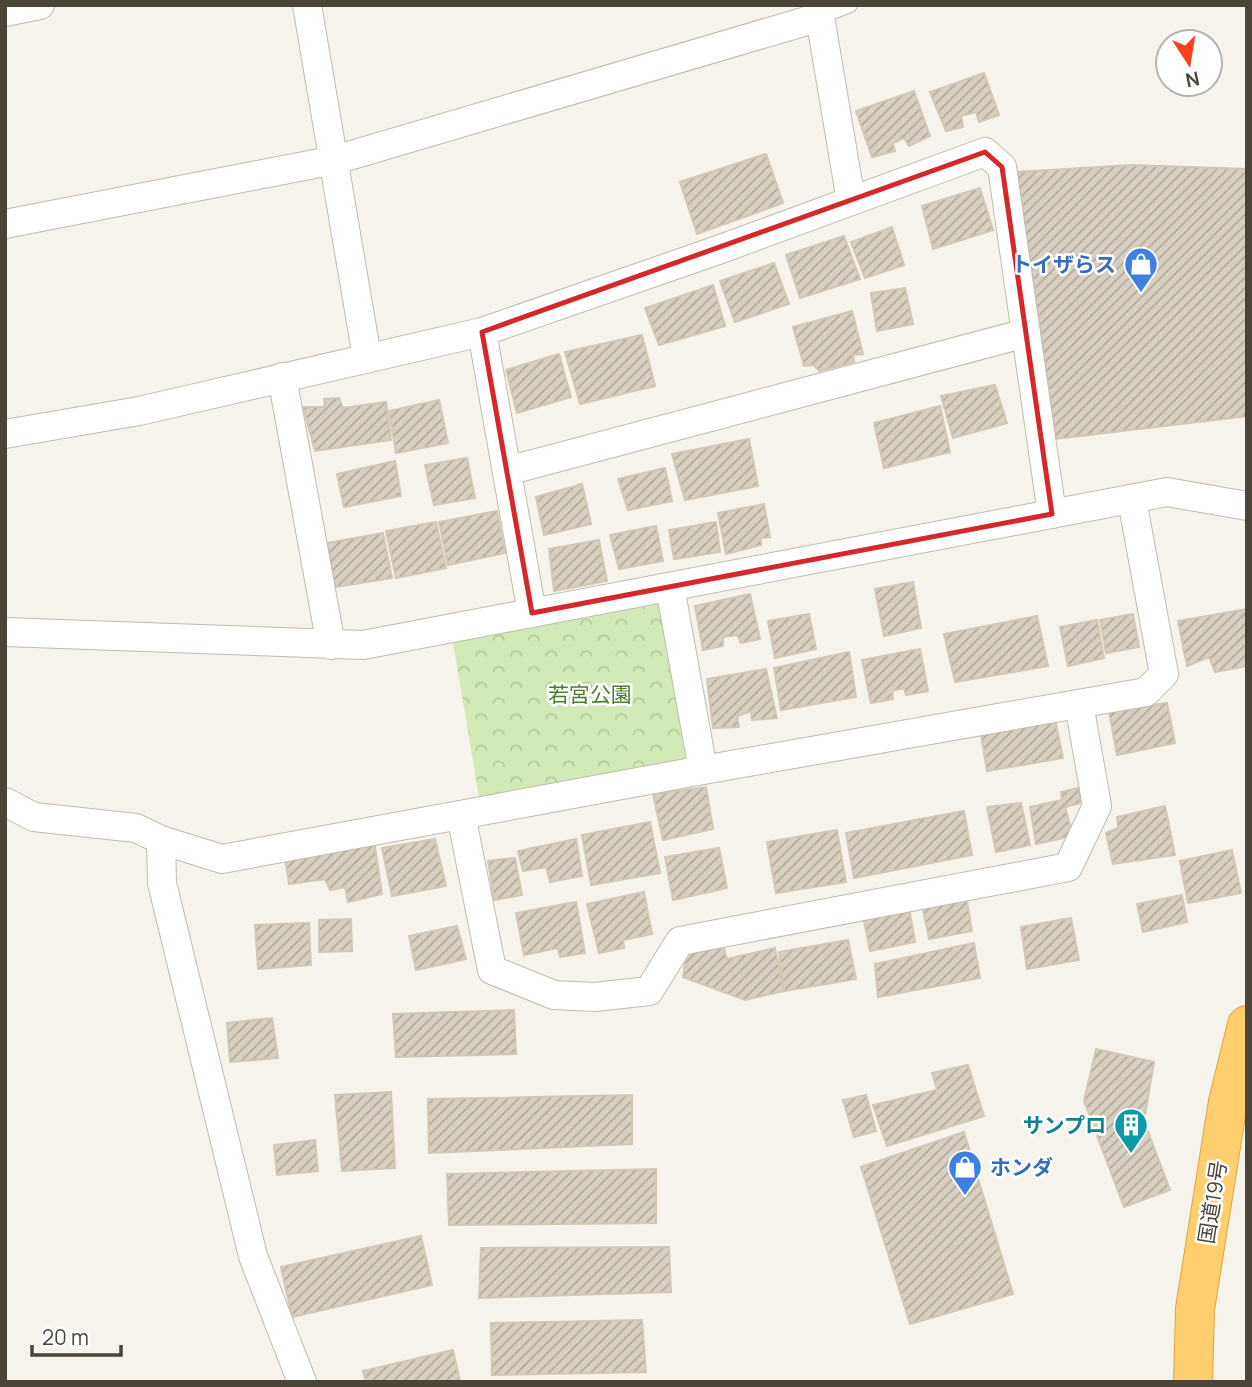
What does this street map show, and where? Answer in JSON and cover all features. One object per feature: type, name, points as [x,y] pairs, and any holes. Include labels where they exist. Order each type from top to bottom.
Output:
[{"type":"highway","name":"国道19号","points":[[1193,1382],[1195,1309],[1228,1102],[1247,1025]]},
{"type":"street","points":[[5,12],[40,5]]},
{"type":"street","points":[[307,5],[367,357]]},
{"type":"street","points":[[5,224],[335,160],[819,11],[851,201]]},
{"type":"street","points":[[5,434],[139,411],[482,332],[985,152],[1002,167],[1052,514]]},
{"type":"street","points":[[482,332],[532,613]]},
{"type":"street","points":[[507,471],[1026,333]]},
{"type":"street","points":[[282,377],[331,645]]},
{"type":"street","points":[[5,632],[363,645],[1167,492],[1247,506]]},
{"type":"street","points":[[5,802],[34,817],[136,828],[161,840],[222,859],[1146,692],[1164,674],[1132,500]]},
{"type":"street","points":[[670,587],[703,770]]},
{"type":"street","points":[[461,815],[492,970],[554,995],[595,997],[649,991],[680,941],[1068,867],[1097,806],[1079,704]]},
{"type":"street","points":[[161,840],[162,883],[253,1256],[302,1382]]},
{"type":"lane","points":[[819,11],[850,5]]},
{"type":"highlighted area","points":[[985,152],[1002,167],[1052,514],[532,613],[482,332]]},
{"type":"green space","name":"若宮公園","points":[[661,596],[689,760],[479,797],[452,636]]},
{"type":"building","points":[[984,73],[999,115],[979,122],[976,112],[961,116],[963,127],[946,131],[930,92]]},
{"type":"building","points":[[914,91],[930,136],[909,146],[904,138],[893,143],[895,151],[872,157],[856,111]]},
{"type":"building","points":[[766,154],[783,203],[697,234],[680,182]]},
{"type":"building","name":"トイザらス","points":[[1131,165],[1247,169],[1247,416],[1056,439],[1017,172]]},
{"type":"building","points":[[980,188],[993,230],[933,249],[922,206]]},
{"type":"building","points":[[892,227],[904,265],[865,278],[851,242]]},
{"type":"building","points":[[844,236],[860,279],[800,298],[786,255]]},
{"type":"building","points":[[774,263],[789,304],[735,322],[720,281]]},
{"type":"building","points":[[713,285],[725,326],[659,345],[645,308]]},
{"type":"building","points":[[905,288],[913,324],[877,331],[871,293]]},
{"type":"building","points":[[852,311],[863,354],[853,355],[854,362],[819,371],[814,365],[804,366],[793,327]]},
{"type":"building","points":[[642,335],[655,386],[580,404],[565,352]]},
{"type":"building","points":[[559,354],[571,397],[517,413],[506,370]]},
{"type":"building","points":[[995,385],[1007,423],[953,438],[941,396]]},
{"type":"building","points":[[339,398],[343,408],[386,402],[391,440],[315,451],[303,407],[325,407],[324,399]]},
{"type":"building","points":[[439,400],[448,443],[396,453],[389,411]]},
{"type":"building","points":[[940,406],[950,452],[884,468],[874,423]]},
{"type":"building","points":[[749,439],[758,486],[685,500],[672,454]]},
{"type":"building","points":[[467,458],[475,498],[434,505],[425,465]]},
{"type":"building","points":[[395,461],[401,496],[344,507],[337,474]]},
{"type":"building","points":[[665,468],[672,501],[628,510],[618,479]]},
{"type":"building","points":[[582,484],[591,524],[544,535],[536,497]]},
{"type":"building","points":[[764,504],[770,537],[761,538],[761,545],[726,554],[718,513]]},
{"type":"building","points":[[497,511],[505,553],[448,565],[439,522]]},
{"type":"building","points":[[436,522],[446,568],[396,578],[386,531]]},
{"type":"building","points":[[716,522],[720,552],[674,559],[669,530]]},
{"type":"building","points":[[656,526],[663,561],[619,569],[610,535]]},
{"type":"building","points":[[383,533],[392,578],[335,587],[327,543]]},
{"type":"building","points":[[599,540],[607,581],[554,591],[549,549]]},
{"type":"building","points":[[913,582],[921,628],[884,636],[875,589]]},
{"type":"building","points":[[750,594],[760,639],[741,643],[737,635],[723,637],[723,646],[703,650],[695,606]]},
{"type":"building","points":[[1247,609],[1247,666],[1215,672],[1209,657],[1187,666],[1178,621]]},
{"type":"building","points":[[809,614],[816,649],[775,658],[768,621]]},
{"type":"building","points":[[1133,614],[1139,647],[1106,653],[1100,620]]},
{"type":"building","points":[[1037,616],[1048,666],[955,682],[944,634]]},
{"type":"building","points":[[1097,620],[1104,658],[1068,666],[1060,627]]},
{"type":"building","points":[[920,649],[928,691],[906,695],[904,688],[892,691],[893,699],[871,703],[862,660]]},
{"type":"building","points":[[849,652],[856,697],[781,710],[774,668]]},
{"type":"building","points":[[766,669],[777,718],[752,720],[751,711],[737,716],[739,727],[713,728],[707,679]]},
{"type":"building","points":[[1167,703],[1175,743],[1117,755],[1109,712]]},
{"type":"building","points":[[1054,715],[1063,758],[987,771],[980,728]]},
{"type":"building","points":[[706,787],[713,829],[663,840],[653,794]]},
{"type":"building","points":[[1079,788],[1080,803],[1065,807],[1073,836],[1036,844],[1030,807],[1062,800],[1061,792]]},
{"type":"building","points":[[1021,803],[1030,845],[996,852],[987,807]]},
{"type":"building","points":[[1165,806],[1175,855],[1113,864],[1106,833],[1118,828],[1117,817]]},
{"type":"building","points":[[964,811],[972,855],[854,878],[846,833]]},
{"type":"building","points":[[650,822],[660,873],[591,885],[582,835]]},
{"type":"building","points":[[837,830],[846,882],[776,893],[767,842]]},
{"type":"building","points":[[435,839],[446,886],[392,896],[382,848]]},
{"type":"building","points":[[576,839],[582,876],[550,882],[546,867],[523,871],[518,851]]},
{"type":"building","points":[[374,840],[382,894],[348,902],[345,887],[330,890],[325,879],[289,884],[285,858]]},
{"type":"building","points":[[719,848],[727,888],[673,900],[665,857]]},
{"type":"building","points":[[1232,850],[1241,893],[1188,903],[1180,861]]},
{"type":"building","points":[[515,858],[522,895],[494,900],[488,861]]},
{"type":"building","points":[[644,892],[652,934],[623,940],[624,948],[599,953],[587,904]]},
{"type":"building","points":[[1182,895],[1187,922],[1143,932],[1137,904]]},
{"type":"building","points":[[966,896],[972,931],[929,939],[922,904]]},
{"type":"building","points":[[576,902],[585,953],[560,957],[558,948],[524,955],[516,913]]},
{"type":"building","points":[[909,908],[915,942],[870,951],[863,916]]},
{"type":"building","points":[[1071,918],[1079,960],[1027,969],[1021,927]]},
{"type":"building","points":[[351,919],[352,951],[319,952],[319,920]]},
{"type":"building","points":[[309,923],[311,965],[258,969],[255,925]]},
{"type":"building","points":[[457,926],[466,959],[416,970],[409,936]]},
{"type":"building","points":[[848,940],[856,979],[784,991],[779,952]]},
{"type":"building","points":[[722,941],[727,959],[775,948],[784,991],[745,1000],[683,977],[687,945]]},
{"type":"building","points":[[974,943],[980,978],[878,997],[875,964]]},
{"type":"building","points":[[514,1010],[516,1054],[396,1057],[393,1014]]},
{"type":"building","points":[[272,1018],[278,1058],[230,1062],[227,1023]]},
{"type":"building","name":"サンプロ","points":[[1096,1049],[1154,1062],[1144,1121],[1170,1190],[1124,1207],[1084,1101]]},
{"type":"building","points":[[968,1065],[984,1116],[887,1146],[873,1105],[937,1090],[932,1073]]},
{"type":"building","points":[[391,1092],[395,1168],[342,1171],[335,1095]]},
{"type":"building","points":[[632,1095],[632,1144],[429,1153],[428,1099]]},
{"type":"building","points":[[866,1095],[876,1131],[854,1137],[843,1100]]},
{"type":"building","points":[[964,1132],[1013,1294],[910,1324],[861,1167]]},
{"type":"building","points":[[315,1140],[318,1171],[277,1175],[274,1145]]},
{"type":"building","points":[[656,1169],[656,1223],[449,1225],[447,1174]]},
{"type":"building","points":[[421,1236],[432,1285],[292,1317],[281,1267]]},
{"type":"building","points":[[669,1247],[671,1292],[479,1298],[481,1248]]},
{"type":"building","points":[[642,1320],[646,1372],[492,1375],[491,1323]]},
{"type":"building","points":[[453,1350],[460,1382],[366,1382],[363,1371]]},
{"type":"place","name":"トイザらス","points":[[1141,294]]},
{"type":"place","name":"サンプロ","points":[[1131,1155]]},
{"type":"place","name":"ホンダ","points":[[965,1197]]}]
